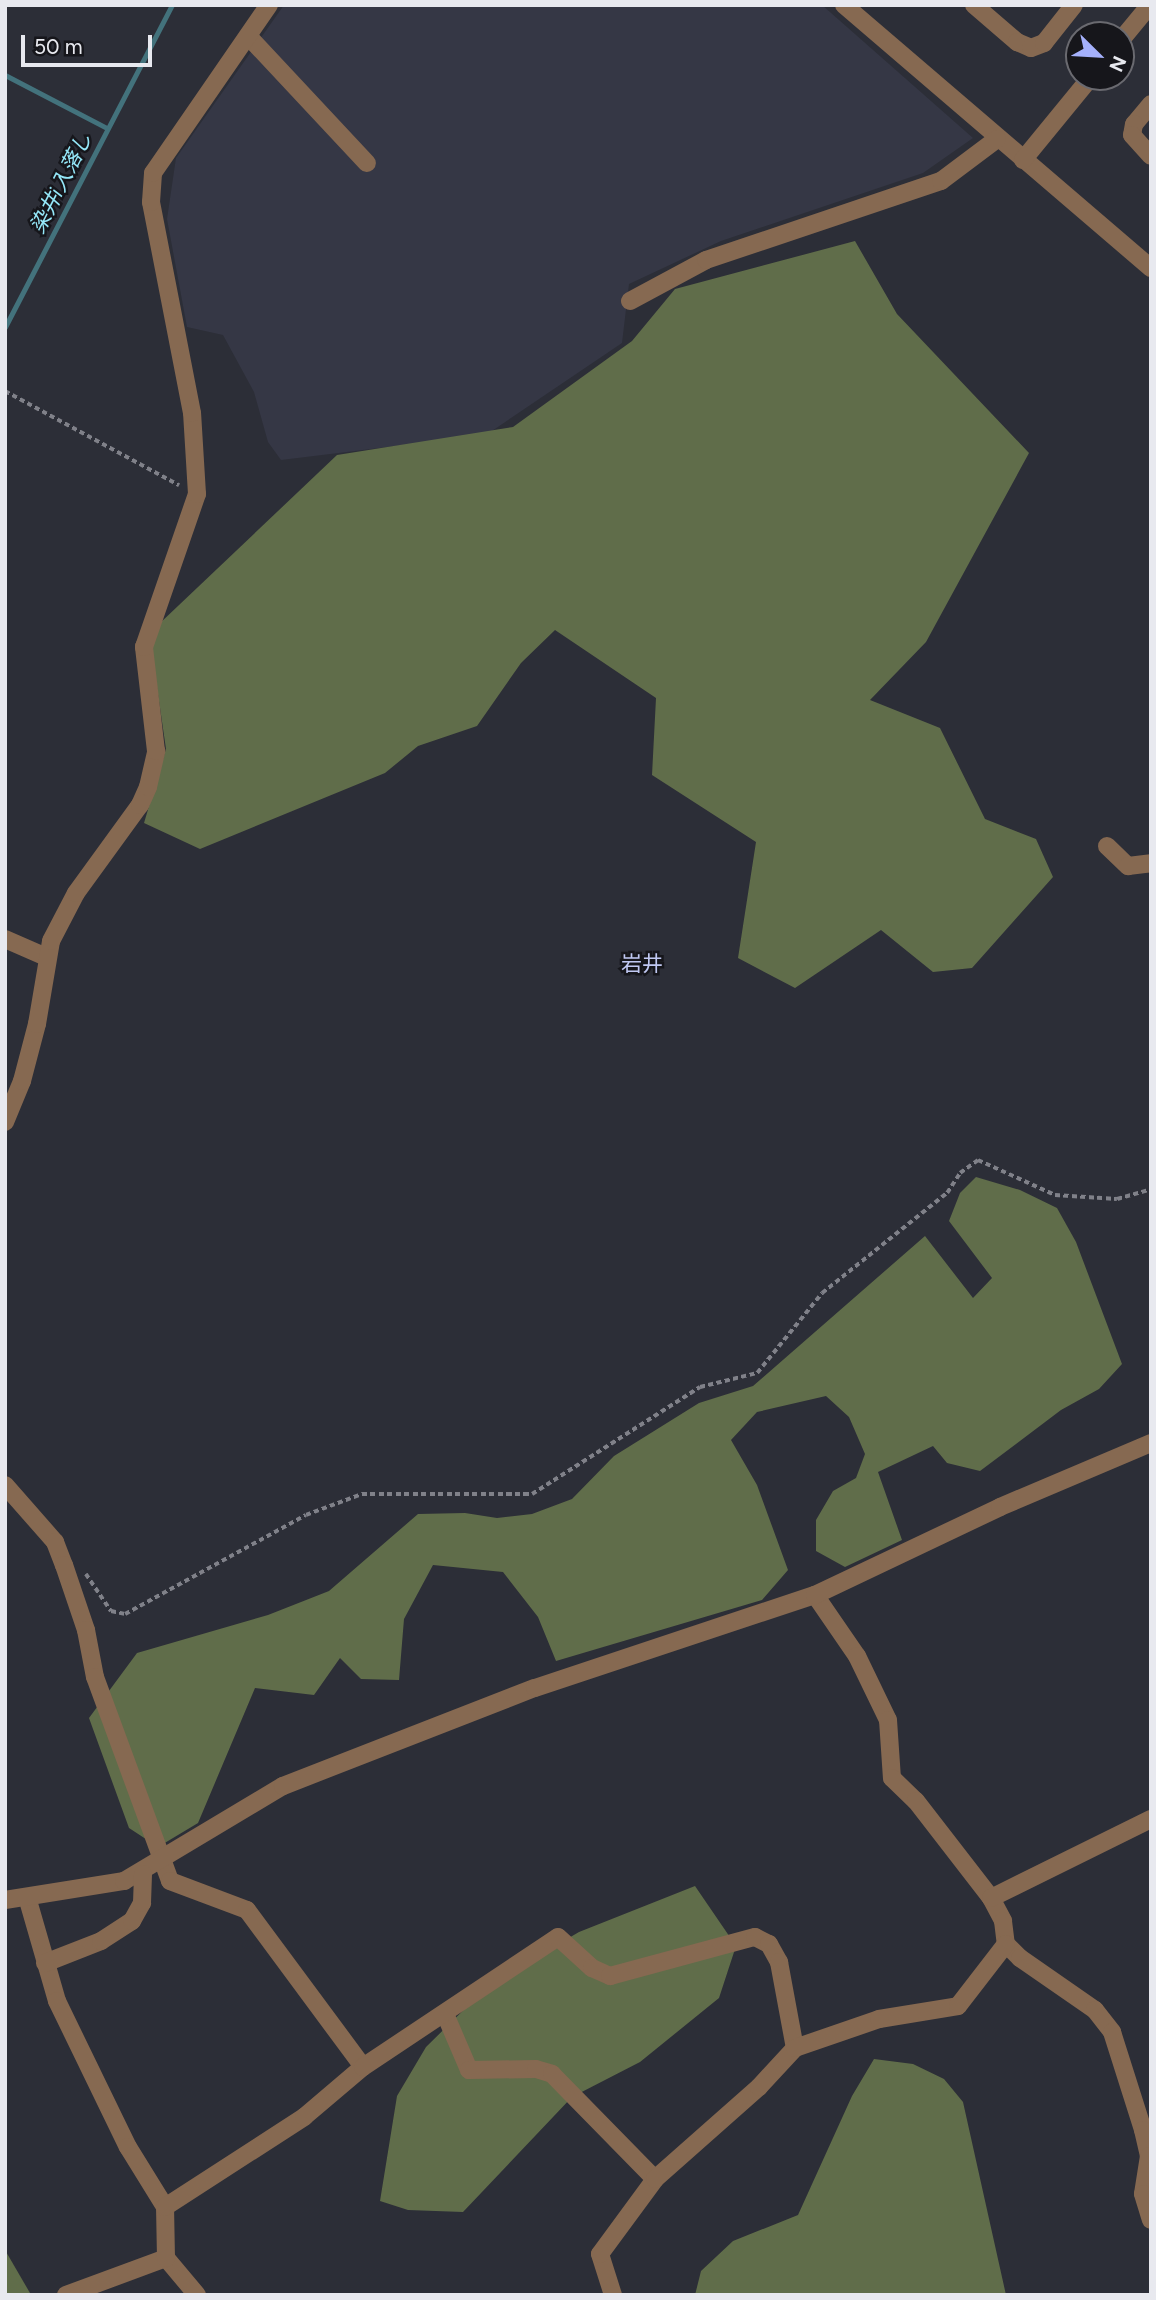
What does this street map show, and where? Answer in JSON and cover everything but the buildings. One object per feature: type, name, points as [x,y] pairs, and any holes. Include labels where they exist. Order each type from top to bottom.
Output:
[{"type":"street","points":[[5,1122],[22,1082],[37,1024],[46,957],[76,893],[141,805],[148,787],[156,751],[144,647],[197,494],[192,413],[151,202],[153,173],[269,5]]},
{"type":"street","points":[[844,5],[997,139],[1151,268]]},
{"type":"street","points":[[974,5],[1017,42],[1031,48],[1044,43],[1074,5]]},
{"type":"street","points":[[1135,23],[1150,5]]},
{"type":"street","points":[[248,36],[367,163]]},
{"type":"street","points":[[1023,160],[1080,91]]},
{"type":"street","points":[[1151,104],[1134,124],[1132,135],[1151,156]]},
{"type":"street","points":[[630,301],[706,260],[941,181],[997,139]]},
{"type":"street","points":[[1107,846],[1128,866],[1151,863]]},
{"type":"street","points":[[5,939],[46,957]]},
{"type":"street","points":[[5,1900],[91,1890],[143,1874],[283,1786],[535,1688],[814,1595],[1000,1507],[1151,1443]]},
{"type":"street","points":[[9,1496],[55,1542],[86,1630],[95,1677],[170,1881],[185,1889],[234,1902],[247,1910],[363,2067]]},
{"type":"street","points":[[814,1595],[857,1656],[888,1720],[892,1778],[916,1801],[991,1898],[1003,1921],[1006,1944],[1020,1958],[1095,2010],[1112,2032],[1147,2128],[1149,2156],[1143,2194],[1151,2220]]},
{"type":"street","points":[[991,1898],[1151,1819]]},
{"type":"street","points":[[45,1963],[101,1941],[132,1921],[142,1903],[143,1874]]},
{"type":"street","points":[[27,1897],[45,1963],[73,2035],[128,2147],[165,2207],[166,2259],[197,2295]]},
{"type":"street","points":[[165,2207],[304,2117],[363,2067],[558,1937],[592,1968],[610,1976],[755,1937],[769,1944],[779,1962],[795,2048]]},
{"type":"street","points":[[613,2295],[600,2254],[655,2179],[759,2087],[795,2048],[879,2019],[958,2006],[1006,1944]]},
{"type":"street","points":[[445,2014],[469,2070],[536,2069],[552,2074],[655,2179]]},
{"type":"street","points":[[66,2295],[166,2259]]},
{"type":"path","points":[[5,391],[197,494]]},
{"type":"path","points":[[83,1570],[111,1611],[125,1614],[306,1515],[362,1493],[532,1494],[700,1387],[757,1373],[822,1293],[947,1193],[960,1173],[978,1160],[1055,1195],[1117,1199],[1151,1189]]},
{"type":"shaded area","points":[[284,5],[822,5],[973,138],[923,173],[721,241],[629,284],[622,343],[486,435],[281,460],[268,442],[254,392],[223,335],[187,327],[167,219],[176,158]]},
{"type":"green space","points":[[855,241],[897,314],[1029,453],[926,642],[870,700],[940,728],[985,819],[1036,839],[1053,877],[972,968],[933,972],[881,930],[795,988],[738,958],[756,842],[652,775],[656,698],[555,630],[521,663],[477,726],[418,746],[385,773],[200,849],[144,823],[166,749],[151,646],[159,624],[337,455],[513,427],[632,341],[675,289]]},
{"type":"green space","points":[[976,1177],[1020,1190],[1057,1208],[1076,1242],[1122,1364],[1099,1389],[1061,1410],[980,1471],[947,1463],[933,1446],[878,1472],[902,1540],[845,1567],[816,1551],[816,1520],[833,1491],[856,1478],[865,1454],[849,1417],[826,1396],[757,1412],[731,1440],[757,1485],[788,1570],[762,1600],[556,1661],[538,1617],[503,1572],[433,1565],[404,1619],[399,1680],[361,1679],[340,1658],[314,1695],[255,1688],[198,1823],[158,1847],[129,1828],[89,1718],[137,1653],[268,1615],[329,1591],[418,1514],[465,1513],[497,1518],[532,1514],[572,1499],[614,1456],[699,1403],[753,1386],[925,1236],[973,1298],[992,1278],[949,1221],[960,1193]]},
{"type":"green space","points":[[695,1886],[736,1946],[719,1998],[640,2062],[572,2097],[463,2212],[408,2210],[380,2201],[397,2096],[426,2047],[490,1984],[579,1932]]},
{"type":"green space","points":[[874,2059],[913,2064],[944,2079],[963,2102],[1006,2295],[695,2295],[701,2271],[733,2241],[798,2215],[852,2096]]},
{"type":"green space","points":[[5,2250],[30,2293],[30,2295],[5,2295]]},
{"type":"waterway","name":"染井i入落し","points":[[5,327],[172,5]]},
{"type":"waterway","points":[[5,75],[107,128]]},
{"type":"district","name":"岩井","points":[[642,964]]}]
